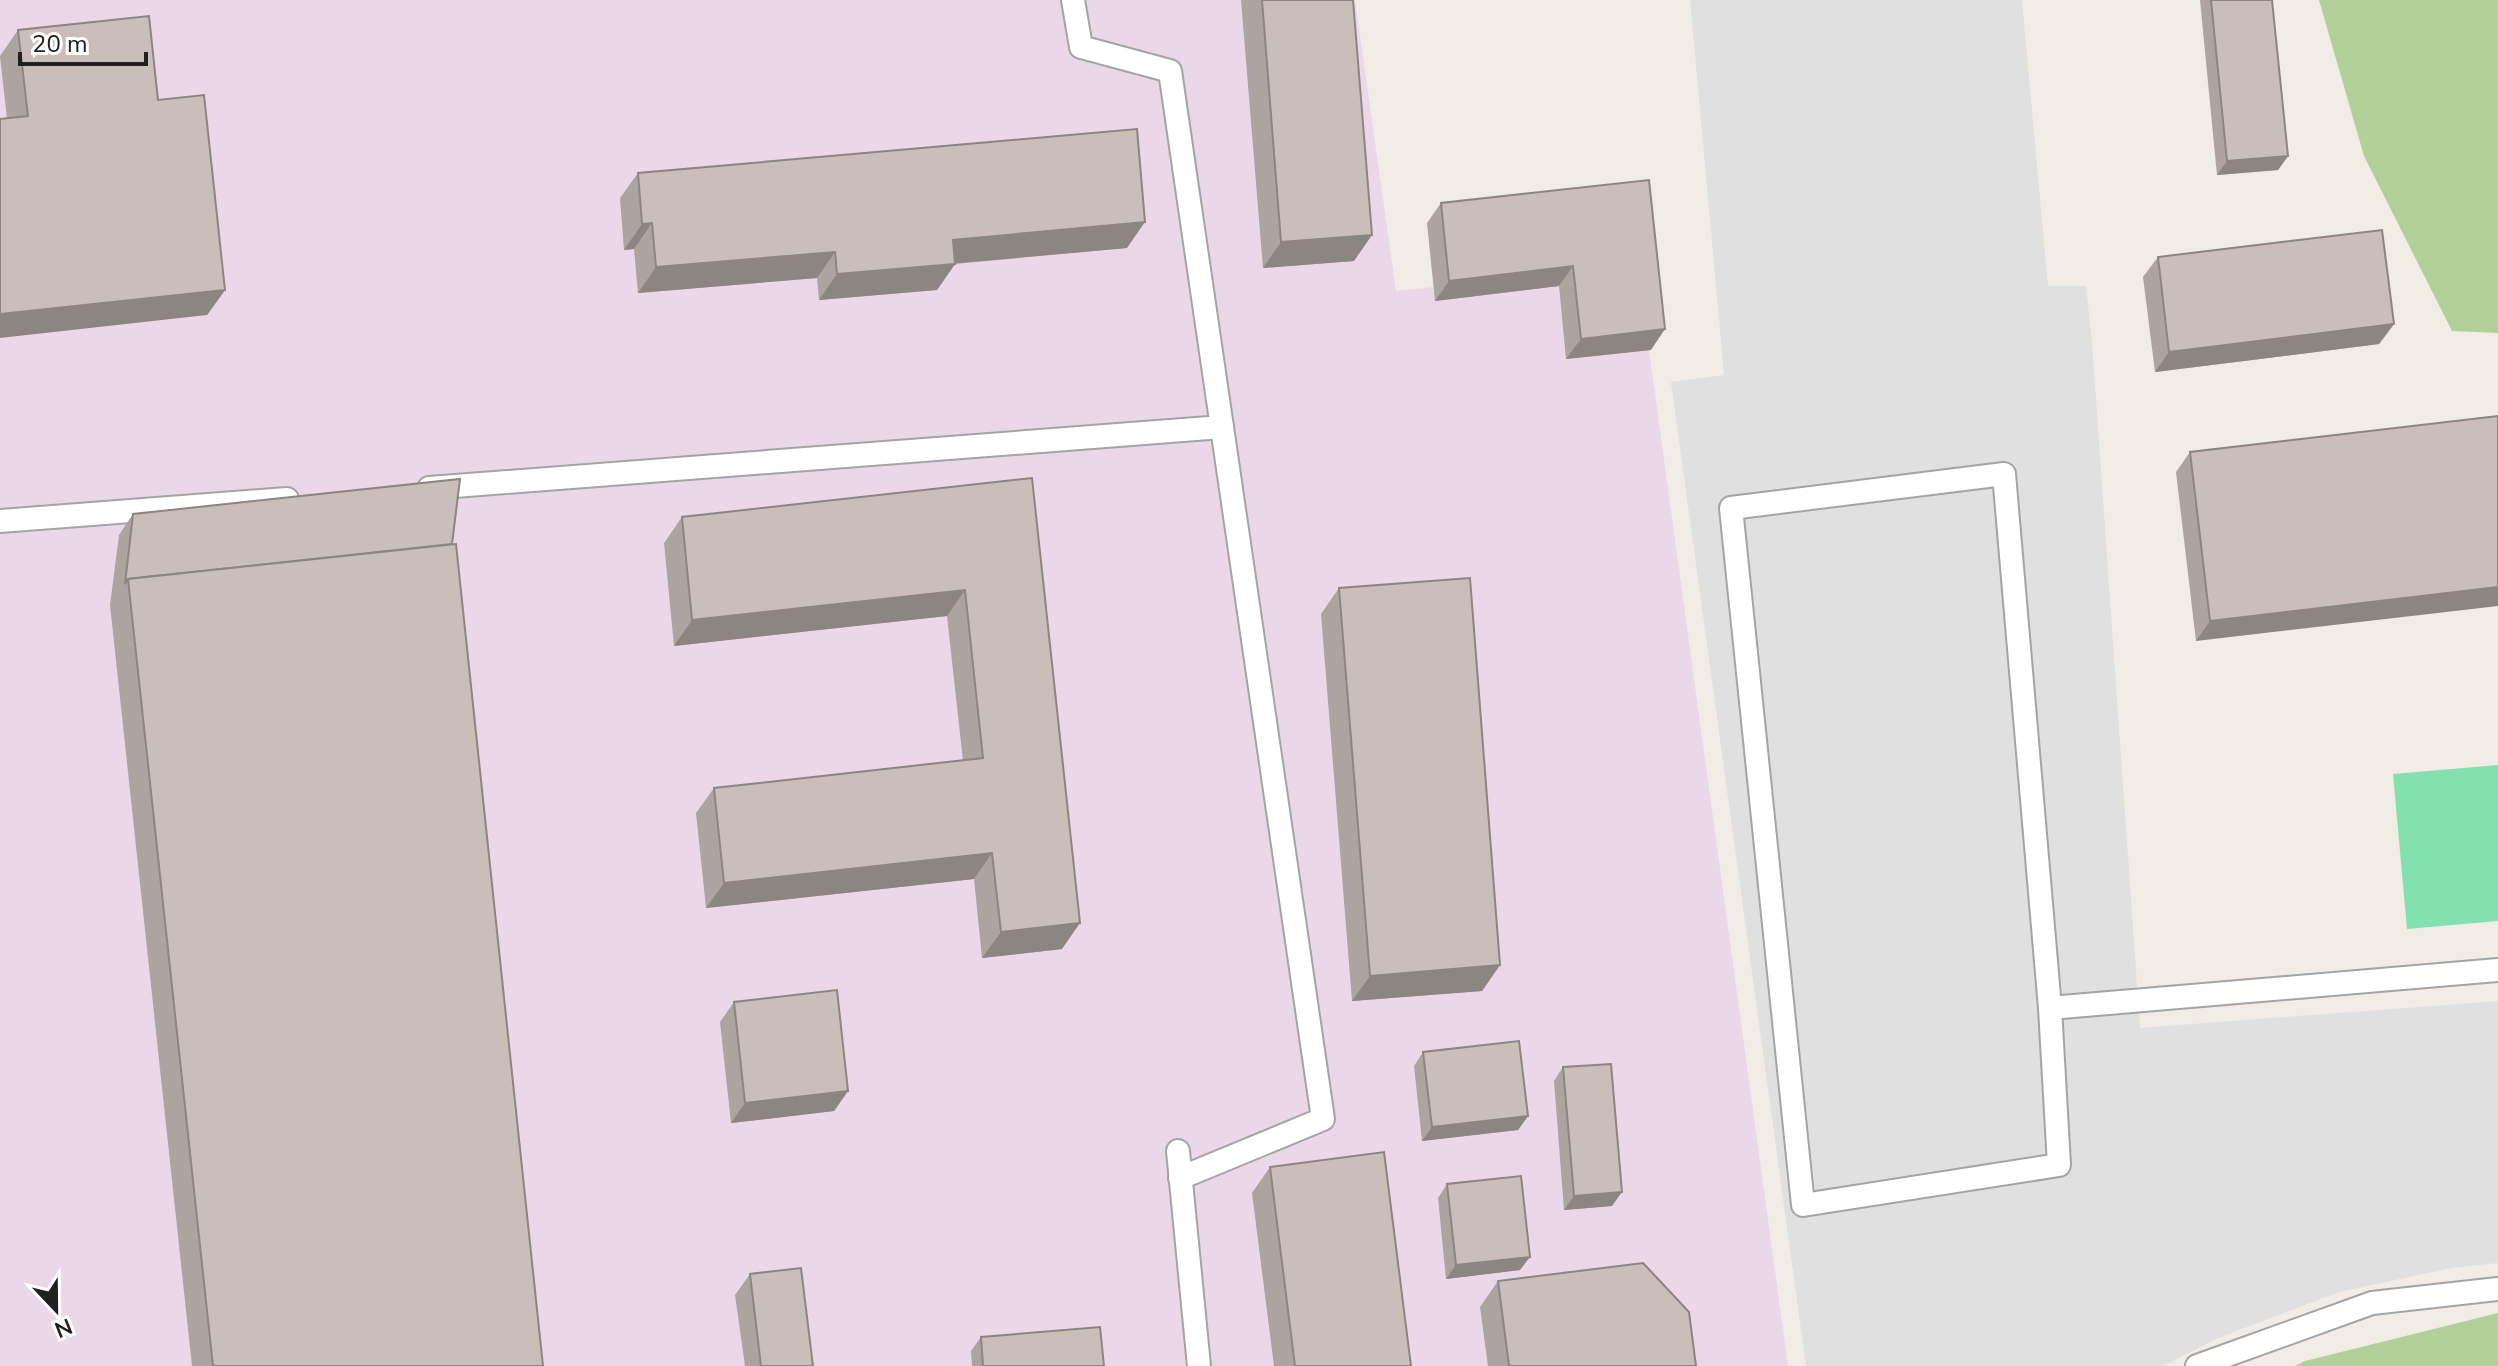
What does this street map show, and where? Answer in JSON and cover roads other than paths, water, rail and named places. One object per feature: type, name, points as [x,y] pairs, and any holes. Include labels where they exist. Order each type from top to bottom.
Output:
[{"type":"lane","points":[[1073,0],[1081,47],[1170,71],[1323,1119],[1180,1178]]},
{"type":"lane","points":[[413,489],[1222,427]]},
{"type":"lane","points":[[2004,474],[2050,1008],[2059,1165],[1803,1205],[1731,508],[2004,474]]},
{"type":"lane","points":[[0,521],[301,497]]},
{"type":"lane","points":[[2050,1008],[2498,970]]},
{"type":"lane","points":[[1178,1151],[1199,1366]]},
{"type":"lane","points":[[2197,1366],[2372,1303],[2498,1289]]}]
